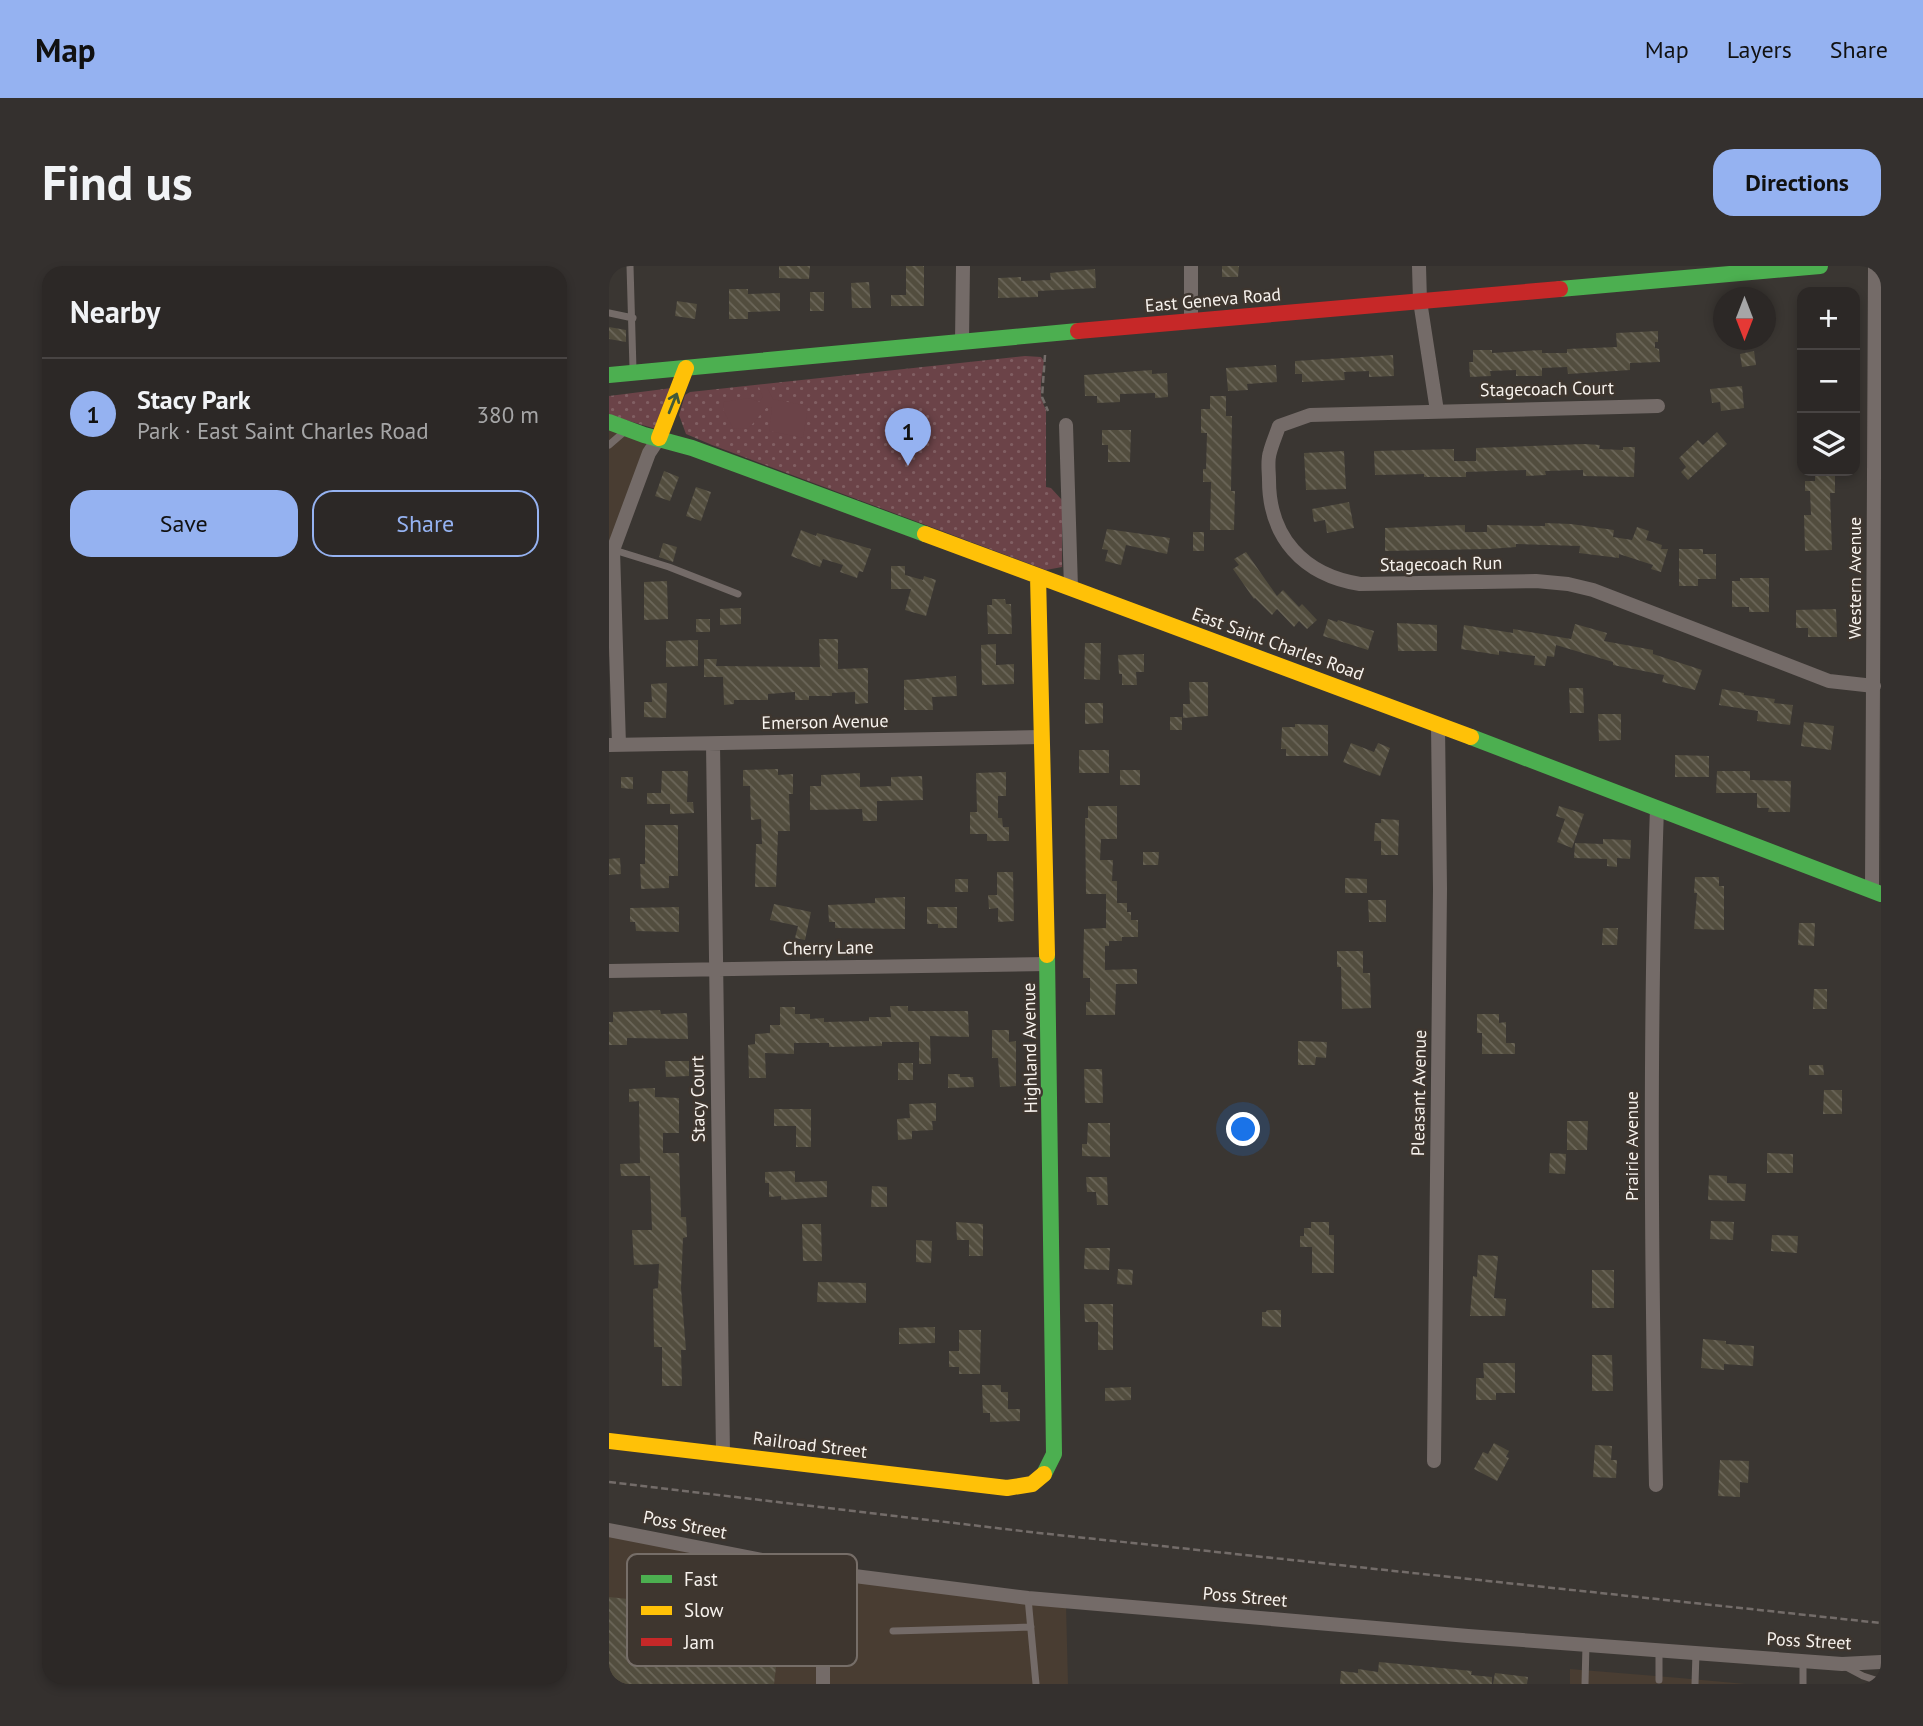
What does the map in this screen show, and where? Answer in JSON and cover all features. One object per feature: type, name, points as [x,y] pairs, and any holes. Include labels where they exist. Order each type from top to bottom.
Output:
[{"type":"street","points":[[962,341],[963,266]]},
{"type":"street","points":[[1191,266],[1191,321]]},
{"type":"street","points":[[1419,266],[1420,301],[1437,411]]},
{"type":"street","name":"East Geneva Road","points":[[609,375],[1420,301],[1647,274],[1820,266]]},
{"type":"street","name":"Western Avenue","points":[[1875,266],[1878,604],[1874,686],[1876,892]]},
{"type":"street","points":[[614,745],[613,550],[649,453],[659,438],[686,368]]},
{"type":"street","name":"Stagecoach Court","points":[[1437,411],[1658,405]]},
{"type":"street","name":"Stagecoach Run","points":[[1437,411],[1310,415],[1279,426],[1269,455],[1270,504],[1280,531],[1296,556],[1322,573],[1360,584],[1567,584],[1593,590],[1829,681],[1874,686]]},
{"type":"street","name":"East Saint Charles Road","points":[[609,422],[692,448],[1071,588],[1876,892]]},
{"type":"street","points":[[1066,425],[1071,588]]},
{"type":"street","name":"Highland Avenue","points":[[1007,1488],[1021,1487],[1041,1480],[1049,1469],[1054,1454],[1045,813],[1038,576]]},
{"type":"street","name":"Pleasant Avenue","points":[[1434,1461],[1440,902],[1439,725]]},
{"type":"street","name":"Emerson Avenue","points":[[614,745],[1041,737]]},
{"type":"street","name":"Stacy Court","points":[[713,744],[723,1454]]},
{"type":"street","name":"Prairie Avenue","points":[[1656,1485],[1651,1226],[1653,918],[1657,808]]},
{"type":"street","name":"Cherry Lane","points":[[609,971],[1047,964]]},
{"type":"street","name":"Railroad Street","points":[[609,1441],[1007,1488]]},
{"type":"street","name":"Poss Street","points":[[609,1530],[731,1554]]},
{"type":"street","name":"Poss Street","points":[[857,1576],[1028,1598],[1586,1645],[1842,1664],[1881,1662]]},
{"type":"street","points":[[823,1666],[823,1684]]},
{"type":"lane","points":[[630,266],[633,373]]},
{"type":"lane","points":[[609,313],[633,318]]},
{"type":"lane","points":[[609,445],[628,429]]},
{"type":"lane","points":[[613,550],[738,594]]},
{"type":"lane","points":[[1028,1598],[1036,1684]]},
{"type":"lane","points":[[893,1631],[1031,1627]]},
{"type":"lane","points":[[1585,1684],[1586,1645]]},
{"type":"lane","points":[[1658,1680],[1659,1651]]},
{"type":"lane","points":[[1695,1684],[1696,1653]]},
{"type":"lane","points":[[1803,1661],[1803,1684]]},
{"type":"lane","points":[[1842,1664],[1881,1682]]},
{"type":"path","points":[[1045,355],[1042,397],[1048,411]]},
{"type":"path","points":[[609,1482],[1030,1532],[1881,1623]]},
{"type":"shaded area","points":[[1025,356],[1041,357],[1044,361],[1041,392],[1046,410],[1046,487],[1051,488],[1062,500],[1062,567],[1046,570],[712,445],[686,434],[679,415],[685,395],[690,392]]},
{"type":"shaded area","points":[[759,387],[767,387],[773,399],[808,406],[803,438],[769,431],[772,408],[767,407],[748,429],[733,428],[723,410],[724,402],[749,398],[759,402],[763,397]]},
{"type":"shaded area","points":[[672,388],[656,429],[609,415],[609,396]]},
{"type":"shaded area","points":[[609,426],[655,442],[614,546],[613,657],[609,657]]},
{"type":"shaded area","points":[[609,1536],[705,1554],[627,1554],[627,1666],[816,1666],[816,1684],[609,1684]]},
{"type":"shaded area","points":[[857,1581],[1066,1604],[1068,1684],[828,1684],[828,1666],[857,1666]]},
{"type":"shaded area","points":[[1570,1669],[1680,1678],[1746,1684],[1570,1684]]},
{"type":"building","points":[[779,266],[810,266],[809,279],[779,278]]},
{"type":"building","points":[[906,266],[924,266],[924,306],[891,306],[891,295],[906,295]]},
{"type":"building","points":[[1222,266],[1239,266],[1238,277],[1222,277]]},
{"type":"building","points":[[1095,269],[1096,288],[1038,291],[1038,297],[998,298],[998,278],[1021,277],[1021,281],[1051,280],[1050,273]]},
{"type":"building","points":[[869,282],[871,308],[852,308],[851,283]]},
{"type":"building","points":[[729,289],[748,289],[748,294],[780,293],[780,311],[748,312],[748,319],[729,319]]},
{"type":"building","points":[[810,292],[824,292],[824,311],[810,311]]},
{"type":"building","points":[[677,301],[697,304],[695,319],[675,316]]},
{"type":"building","points":[[609,327],[626,330],[626,342],[609,339]]},
{"type":"building","points":[[1658,331],[1655,348],[1659,349],[1660,362],[1630,363],[1630,370],[1568,374],[1567,367],[1542,368],[1542,376],[1516,376],[1516,370],[1490,371],[1491,376],[1470,377],[1469,362],[1473,362],[1473,350],[1492,350],[1492,353],[1542,350],[1542,353],[1567,353],[1567,349],[1617,347],[1616,333]]},
{"type":"building","points":[[1754,351],[1756,365],[1742,367],[1740,354]]},
{"type":"building","points":[[1393,355],[1394,376],[1369,377],[1369,371],[1344,372],[1345,380],[1302,382],[1302,374],[1295,374],[1295,361]]},
{"type":"building","points":[[1276,365],[1277,382],[1247,384],[1248,390],[1228,391],[1226,368]]},
{"type":"building","points":[[1152,370],[1152,374],[1167,373],[1168,397],[1155,398],[1155,393],[1120,394],[1120,402],[1097,403],[1097,396],[1085,396],[1084,375]]},
{"type":"building","points":[[1742,386],[1744,408],[1721,411],[1720,402],[1712,403],[1710,389]]},
{"type":"building","points":[[1210,396],[1226,396],[1226,416],[1232,416],[1231,491],[1235,491],[1234,530],[1210,530],[1211,482],[1203,482],[1207,433],[1201,433],[1201,409],[1210,409]]},
{"type":"building","points":[[1102,430],[1131,430],[1130,462],[1108,462],[1108,445],[1102,445]]},
{"type":"building","points":[[1717,432],[1727,444],[1688,480],[1681,472],[1686,467],[1679,458],[1698,440],[1703,445]]},
{"type":"building","points":[[1600,445],[1599,449],[1623,450],[1623,447],[1635,447],[1634,477],[1583,476],[1583,470],[1545,471],[1546,475],[1526,476],[1526,470],[1466,472],[1466,477],[1375,475],[1374,451],[1454,449],[1454,461],[1476,461],[1476,448]]},
{"type":"building","points":[[1344,451],[1346,489],[1306,490],[1304,453]]},
{"type":"building","points":[[664,471],[679,477],[670,501],[655,496]]},
{"type":"building","points":[[1815,476],[1835,476],[1835,493],[1830,493],[1832,550],[1805,551],[1804,515],[1811,515],[1810,491],[1805,491],[1805,481],[1815,481]]},
{"type":"building","points":[[696,487],[711,492],[701,521],[686,516]]},
{"type":"building","points":[[1349,502],[1354,528],[1327,533],[1325,520],[1314,522],[1312,509]]},
{"type":"building","points":[[1545,523],[1614,530],[1613,537],[1632,540],[1637,527],[1649,531],[1646,540],[1662,545],[1661,549],[1668,549],[1661,572],[1651,569],[1653,565],[1619,554],[1619,558],[1579,553],[1580,546],[1516,544],[1516,547],[1489,549],[1385,551],[1385,528],[1465,525],[1465,532],[1487,532],[1487,525],[1545,526]]},
{"type":"building","points":[[1107,529],[1170,538],[1167,554],[1126,545],[1121,565],[1105,561],[1108,550],[1102,549]]},
{"type":"building","points":[[801,530],[871,549],[863,572],[859,571],[857,578],[840,572],[843,565],[823,559],[820,567],[791,556]]},
{"type":"building","points":[[1193,532],[1204,532],[1204,551],[1193,551]]},
{"type":"building","points":[[663,543],[677,547],[673,562],[659,557]]},
{"type":"building","points":[[1679,549],[1703,549],[1703,554],[1716,554],[1716,579],[1698,579],[1698,586],[1679,586]]},
{"type":"building","points":[[1246,552],[1277,596],[1283,590],[1299,607],[1302,604],[1317,620],[1307,629],[1299,621],[1294,627],[1277,609],[1272,615],[1254,599],[1233,569],[1239,565],[1234,559]]},
{"type":"building","points":[[891,566],[905,566],[905,575],[936,580],[926,616],[905,610],[911,589],[891,589]]},
{"type":"building","points":[[1740,578],[1769,578],[1769,612],[1749,612],[1749,607],[1732,607],[1732,581],[1740,581]]},
{"type":"building","points":[[667,581],[668,619],[644,620],[644,582]]},
{"type":"building","points":[[992,599],[1005,599],[1006,604],[1011,604],[1012,634],[988,634],[987,605],[992,605]]},
{"type":"building","points":[[741,608],[741,624],[720,625],[720,609]]},
{"type":"building","points":[[1836,609],[1837,637],[1808,637],[1808,628],[1796,628],[1796,610]]},
{"type":"building","points":[[696,619],[710,619],[710,632],[696,632]]},
{"type":"building","points":[[1328,619],[1374,631],[1368,650],[1323,636]]},
{"type":"building","points":[[1397,623],[1437,625],[1437,651],[1398,651]]},
{"type":"building","points":[[1575,624],[1607,633],[1604,641],[1653,650],[1653,654],[1702,670],[1695,690],[1662,682],[1664,675],[1613,665],[1613,662],[1556,645],[1554,657],[1547,656],[1545,666],[1534,665],[1535,656],[1499,651],[1499,655],[1461,649],[1464,625],[1513,633],[1513,629],[1571,639]]},
{"type":"building","points":[[819,639],[838,639],[838,669],[868,668],[868,703],[855,704],[855,692],[809,696],[809,700],[795,700],[795,692],[768,694],[768,700],[734,700],[734,704],[724,705],[723,677],[704,677],[704,659],[717,659],[716,666],[820,667]]},
{"type":"building","points":[[698,640],[698,666],[666,667],[666,641]]},
{"type":"building","points":[[1085,643],[1101,643],[1100,680],[1084,679]]},
{"type":"building","points":[[996,644],[996,665],[1014,664],[1014,684],[982,685],[981,645]]},
{"type":"building","points":[[1144,654],[1144,672],[1136,672],[1137,685],[1122,685],[1118,655]]},
{"type":"building","points":[[956,676],[957,696],[932,697],[933,710],[904,710],[904,680]]},
{"type":"building","points":[[1189,682],[1208,682],[1208,716],[1183,718],[1183,704],[1190,704]]},
{"type":"building","points":[[667,683],[666,718],[644,717],[644,702],[652,702],[651,684]]},
{"type":"building","points":[[1569,688],[1583,688],[1584,713],[1570,713]]},
{"type":"building","points":[[1722,689],[1775,699],[1774,703],[1793,705],[1790,725],[1757,721],[1758,711],[1719,705]]},
{"type":"building","points":[[1085,703],[1103,703],[1103,723],[1085,724]]},
{"type":"building","points":[[1598,714],[1621,714],[1621,740],[1599,741]]},
{"type":"building","points":[[1170,717],[1182,717],[1182,730],[1170,730]]},
{"type":"building","points":[[1804,722],[1834,726],[1831,750],[1801,746]]},
{"type":"building","points":[[1295,724],[1328,725],[1328,756],[1286,756],[1286,749],[1281,749],[1282,727],[1295,727]]},
{"type":"building","points":[[1351,743],[1374,752],[1378,743],[1390,748],[1380,776],[1343,762]]},
{"type":"building","points":[[1079,750],[1109,750],[1109,773],[1079,773]]},
{"type":"building","points":[[1675,755],[1709,756],[1709,777],[1675,777]]},
{"type":"building","points":[[778,769],[778,775],[793,774],[793,794],[789,794],[790,831],[778,831],[776,887],[755,887],[756,844],[762,844],[761,819],[751,820],[750,786],[743,786],[743,770]]},
{"type":"building","points":[[1120,770],[1140,770],[1140,785],[1120,785]]},
{"type":"building","points":[[662,771],[688,771],[687,802],[693,802],[694,813],[670,814],[670,804],[647,804],[647,793],[661,793]]},
{"type":"building","points":[[1717,771],[1750,771],[1750,780],[1791,781],[1790,812],[1768,812],[1769,808],[1757,808],[1757,793],[1716,793]]},
{"type":"building","points":[[1006,772],[1006,796],[998,796],[998,818],[1002,818],[1003,827],[1009,827],[1009,841],[987,841],[987,834],[970,834],[970,812],[977,812],[976,773]]},
{"type":"building","points":[[860,773],[860,787],[891,786],[891,777],[922,776],[923,800],[877,801],[877,821],[863,821],[862,809],[810,810],[810,786],[821,786],[821,775]]},
{"type":"building","points":[[621,777],[633,777],[633,789],[621,788]]},
{"type":"building","points":[[1088,806],[1117,806],[1117,839],[1101,839],[1100,860],[1113,860],[1112,881],[1117,881],[1117,903],[1127,903],[1131,920],[1138,920],[1138,937],[1122,937],[1122,941],[1109,941],[1109,946],[1105,946],[1105,970],[1137,969],[1137,984],[1116,984],[1115,1015],[1086,1015],[1086,1002],[1090,1002],[1090,978],[1083,978],[1084,929],[1106,928],[1106,894],[1086,894],[1085,818],[1088,818]]},
{"type":"building","points":[[1559,806],[1584,814],[1572,848],[1557,842],[1565,819],[1556,816]]},
{"type":"building","points":[[1381,819],[1399,820],[1398,855],[1381,855],[1381,841],[1374,841],[1375,823],[1381,823]]},
{"type":"building","points":[[645,825],[678,825],[678,876],[669,876],[669,888],[641,889],[640,864],[645,864]]},
{"type":"building","points":[[1603,839],[1631,840],[1630,859],[1617,858],[1617,867],[1607,866],[1607,859],[1574,858],[1575,843],[1603,844]]},
{"type":"building","points":[[1143,852],[1159,852],[1158,865],[1143,865]]},
{"type":"building","points":[[620,858],[621,874],[609,875],[609,859]]},
{"type":"building","points":[[997,872],[1013,872],[1014,921],[998,922],[998,908],[989,909],[988,895],[997,895]]},
{"type":"building","points":[[1695,877],[1719,877],[1719,886],[1724,886],[1724,930],[1694,929],[1697,893],[1694,893]]},
{"type":"building","points":[[1345,878],[1367,879],[1367,893],[1345,893]]},
{"type":"building","points":[[955,879],[968,879],[968,892],[955,892]]},
{"type":"building","points":[[905,897],[905,929],[835,928],[835,922],[829,922],[828,905],[875,903],[875,898]]},
{"type":"building","points":[[1368,900],[1386,900],[1386,922],[1369,922]]},
{"type":"building","points":[[774,904],[811,912],[805,940],[795,938],[798,926],[770,920]]},
{"type":"building","points":[[679,907],[679,932],[636,931],[635,922],[630,922],[630,908]]},
{"type":"building","points":[[927,907],[957,907],[957,928],[938,928],[938,924],[927,924]]},
{"type":"building","points":[[1799,923],[1815,923],[1814,946],[1798,945]]},
{"type":"building","points":[[1603,928],[1618,928],[1617,945],[1602,945]]},
{"type":"building","points":[[1337,951],[1363,951],[1363,973],[1370,973],[1371,1008],[1342,1009],[1341,967],[1337,967]]},
{"type":"building","points":[[1814,989],[1827,989],[1827,1009],[1813,1009]]},
{"type":"building","points":[[890,1006],[908,1006],[908,1011],[968,1011],[969,1037],[930,1036],[931,1064],[919,1064],[919,1042],[829,1047],[829,1043],[794,1043],[794,1054],[765,1053],[766,1078],[749,1078],[748,1045],[755,1044],[755,1034],[770,1033],[770,1025],[780,1025],[780,1007],[795,1007],[795,1014],[810,1014],[810,1019],[824,1018],[824,1022],[869,1021],[869,1017],[891,1017]]},
{"type":"building","points":[[660,1010],[661,1014],[687,1013],[688,1039],[627,1038],[627,1045],[609,1045],[609,1022],[613,1022],[613,1012]]},
{"type":"building","points":[[1477,1014],[1499,1014],[1499,1023],[1506,1022],[1506,1043],[1515,1043],[1515,1054],[1482,1054],[1482,1033],[1477,1033]]},
{"type":"building","points":[[992,1030],[1009,1030],[1009,1042],[1016,1041],[1016,1086],[1000,1087],[998,1058],[992,1058]]},
{"type":"building","points":[[1298,1041],[1327,1042],[1326,1058],[1316,1057],[1315,1065],[1298,1065]]},
{"type":"building","points":[[665,1061],[689,1061],[689,1076],[666,1077]]},
{"type":"building","points":[[898,1063],[913,1063],[913,1080],[898,1080]]},
{"type":"building","points":[[1809,1065],[1823,1065],[1824,1075],[1809,1075]]},
{"type":"building","points":[[1084,1069],[1102,1069],[1103,1103],[1085,1103]]},
{"type":"building","points":[[948,1074],[973,1077],[974,1087],[948,1088]]},
{"type":"building","points":[[655,1088],[655,1097],[679,1098],[679,1133],[663,1133],[663,1153],[679,1153],[681,1217],[686,1217],[687,1237],[683,1238],[681,1288],[686,1350],[681,1350],[682,1386],[662,1386],[662,1347],[654,1347],[653,1289],[658,1288],[659,1264],[634,1265],[632,1230],[652,1230],[650,1176],[621,1176],[620,1164],[640,1163],[639,1101],[629,1102],[629,1089]]},
{"type":"building","points":[[1824,1090],[1842,1090],[1842,1114],[1823,1114]]},
{"type":"building","points":[[936,1103],[933,1130],[912,1131],[912,1139],[898,1140],[897,1119],[910,1118],[909,1104]]},
{"type":"building","points":[[774,1109],[811,1109],[811,1147],[796,1147],[796,1126],[774,1126]]},
{"type":"building","points":[[1567,1121],[1588,1121],[1587,1150],[1567,1150]]},
{"type":"building","points":[[1088,1123],[1110,1123],[1110,1157],[1082,1156],[1082,1144],[1087,1144]]},
{"type":"building","points":[[1550,1153],[1566,1154],[1565,1174],[1549,1173]]},
{"type":"building","points":[[1767,1153],[1793,1154],[1793,1173],[1767,1173]]},
{"type":"building","points":[[795,1171],[795,1182],[827,1181],[827,1197],[781,1200],[781,1196],[769,1197],[769,1183],[765,1183],[765,1172]]},
{"type":"building","points":[[1709,1175],[1727,1176],[1727,1183],[1746,1184],[1745,1201],[1708,1200]]},
{"type":"building","points":[[1086,1177],[1107,1177],[1108,1205],[1097,1205],[1096,1192],[1087,1192]]},
{"type":"building","points":[[872,1186],[887,1187],[887,1207],[871,1207]]},
{"type":"building","points":[[1711,1221],[1734,1222],[1733,1240],[1710,1239]]},
{"type":"building","points":[[956,1222],[983,1224],[983,1256],[969,1256],[969,1240],[957,1240]]},
{"type":"building","points":[[1311,1222],[1329,1222],[1329,1235],[1334,1235],[1334,1273],[1312,1273],[1312,1247],[1300,1247],[1300,1236],[1304,1236],[1304,1228],[1311,1228]]},
{"type":"building","points":[[802,1224],[821,1224],[822,1261],[803,1261]]},
{"type":"building","points":[[1772,1235],[1798,1236],[1797,1253],[1771,1251]]},
{"type":"building","points":[[916,1240],[932,1241],[931,1263],[916,1262]]},
{"type":"building","points":[[1085,1248],[1110,1248],[1109,1270],[1084,1269]]},
{"type":"building","points":[[1478,1255],[1498,1256],[1494,1298],[1506,1299],[1505,1316],[1470,1316],[1473,1276],[1477,1277]]},
{"type":"building","points":[[1118,1269],[1133,1270],[1132,1285],[1117,1284]]},
{"type":"building","points":[[1592,1270],[1614,1270],[1614,1308],[1592,1308]]},
{"type":"building","points":[[818,1282],[866,1283],[866,1303],[817,1302]]},
{"type":"building","points":[[1084,1304],[1113,1304],[1113,1350],[1098,1350],[1098,1322],[1085,1322]]},
{"type":"building","points":[[1281,1310],[1281,1327],[1262,1326],[1262,1312]]},
{"type":"building","points":[[935,1327],[935,1343],[899,1344],[899,1328]]},
{"type":"building","points":[[959,1330],[981,1330],[980,1374],[959,1374],[959,1367],[949,1367],[949,1351],[959,1351]]},
{"type":"building","points":[[1703,1339],[1754,1346],[1753,1366],[1724,1364],[1724,1370],[1701,1368]]},
{"type":"building","points":[[1592,1355],[1612,1355],[1613,1391],[1592,1391]]},
{"type":"building","points":[[1483,1363],[1515,1363],[1515,1393],[1496,1393],[1496,1400],[1476,1400],[1476,1378],[1484,1378]]},
{"type":"building","points":[[982,1385],[1001,1385],[1001,1392],[1008,1392],[1008,1409],[1020,1409],[1020,1421],[990,1422],[990,1413],[983,1413]]},
{"type":"building","points":[[1131,1387],[1131,1400],[1105,1401],[1105,1388]]},
{"type":"building","points":[[1494,1443],[1509,1451],[1506,1457],[1509,1458],[1497,1481],[1474,1469],[1483,1452],[1488,1454]]},
{"type":"building","points":[[1595,1445],[1612,1446],[1611,1460],[1617,1460],[1616,1478],[1593,1477]]},
{"type":"building","points":[[1720,1460],[1749,1461],[1748,1483],[1740,1482],[1740,1497],[1718,1496]]},
{"type":"building","points":[[609,1597],[627,1599],[627,1666],[776,1666],[774,1684],[609,1684]]},
{"type":"building","points":[[1379,1662],[1472,1671],[1471,1675],[1492,1677],[1492,1684],[1340,1684],[1341,1671],[1358,1673],[1358,1669],[1378,1672]]},
{"type":"building","points":[[1495,1673],[1528,1677],[1527,1684],[1493,1684]]},
{"type":"traffic: fast","points":[[1560,289],[1820,266]]},
{"type":"traffic: fast","points":[[609,375],[1078,331]]},
{"type":"traffic: fast","points":[[609,422],[692,448],[925,534]]},
{"type":"traffic: fast","points":[[1471,737],[1881,894]]},
{"type":"traffic: fast","points":[[1044,1474],[1054,1454],[1047,955]]},
{"type":"traffic: slow","points":[[659,438],[686,368]]},
{"type":"traffic: slow","points":[[925,534],[1471,737]]},
{"type":"traffic: slow","points":[[1038,576],[1047,955]]},
{"type":"traffic: slow","points":[[609,1441],[1007,1488],[1032,1484],[1044,1474]]},
{"type":"traffic: jam","points":[[1078,331],[1560,289]]},
{"type":"place","name":"Stacy Park","points":[[908,466]]}]
